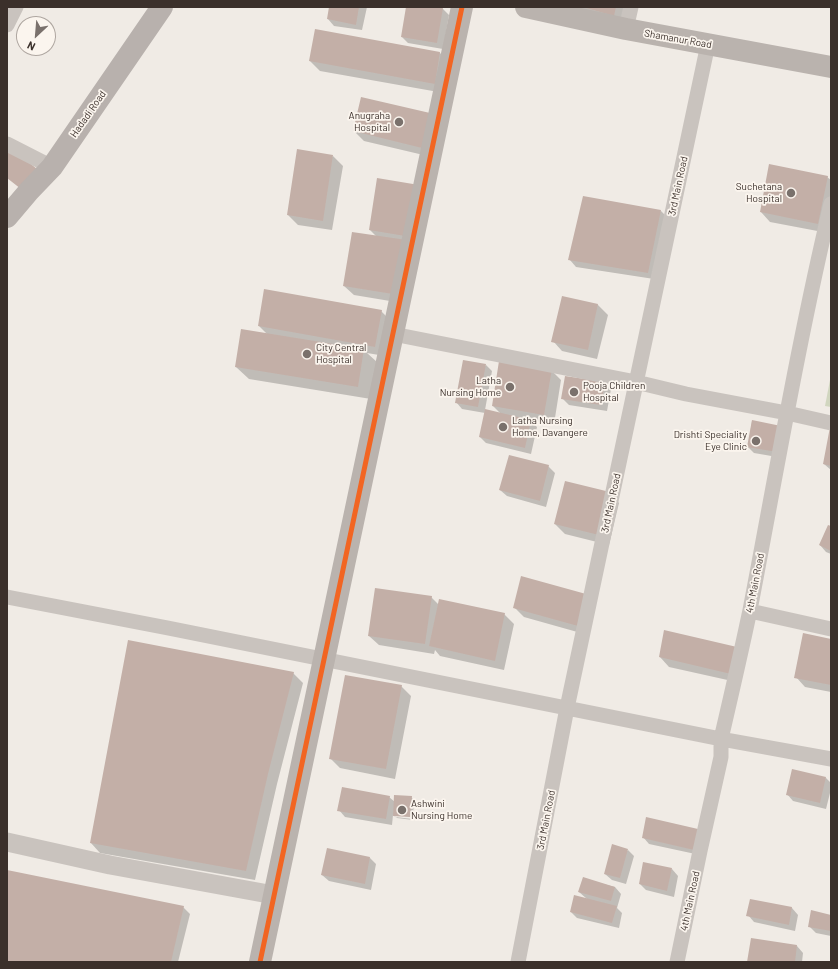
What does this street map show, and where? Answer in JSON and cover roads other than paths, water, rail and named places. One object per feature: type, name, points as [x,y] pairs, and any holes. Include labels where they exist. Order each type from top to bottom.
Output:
[{"type":"main road","name":"Hadadi Road","points":[[7,217],[52,167],[162,7]]},
{"type":"main road","points":[[260,962],[462,7]]},
{"type":"main road","name":"Shamanur Road","points":[[526,7],[626,29],[831,67]]},
{"type":"street","points":[[7,25],[16,7]]},
{"type":"street","points":[[626,29],[630,7]]},
{"type":"street","name":"3rd Main Road","points":[[518,962],[568,708],[708,44]]},
{"type":"street","points":[[7,144],[52,167]]},
{"type":"street","name":"4th Main Road","points":[[677,962],[721,757],[722,740],[750,611],[787,412],[831,204]]},
{"type":"street","points":[[392,334],[636,382],[686,394],[787,412],[831,423]]},
{"type":"street","points":[[7,597],[324,659],[722,740],[831,759]]},
{"type":"street","points":[[750,611],[831,629]]},
{"type":"street","points":[[7,842],[110,865],[274,895]]},
{"type":"place","name":"Anugraha Hospital","points":[[399,122]]},
{"type":"place","name":"Suchetana Hospital","points":[[791,193]]},
{"type":"place","name":"City Central Hospital","points":[[307,354]]},
{"type":"place","name":"Latha Nursing Home","points":[[510,387]]},
{"type":"place","name":"Pooja Children Hospital","points":[[574,392]]},
{"type":"place","name":"Latha Nursing Home, Davangere","points":[[503,427]]},
{"type":"place","name":"Drishti Speciality Eye Clinic","points":[[756,441]]},
{"type":"place","name":"Ashwini Nursing Home","points":[[402,810]]}]
